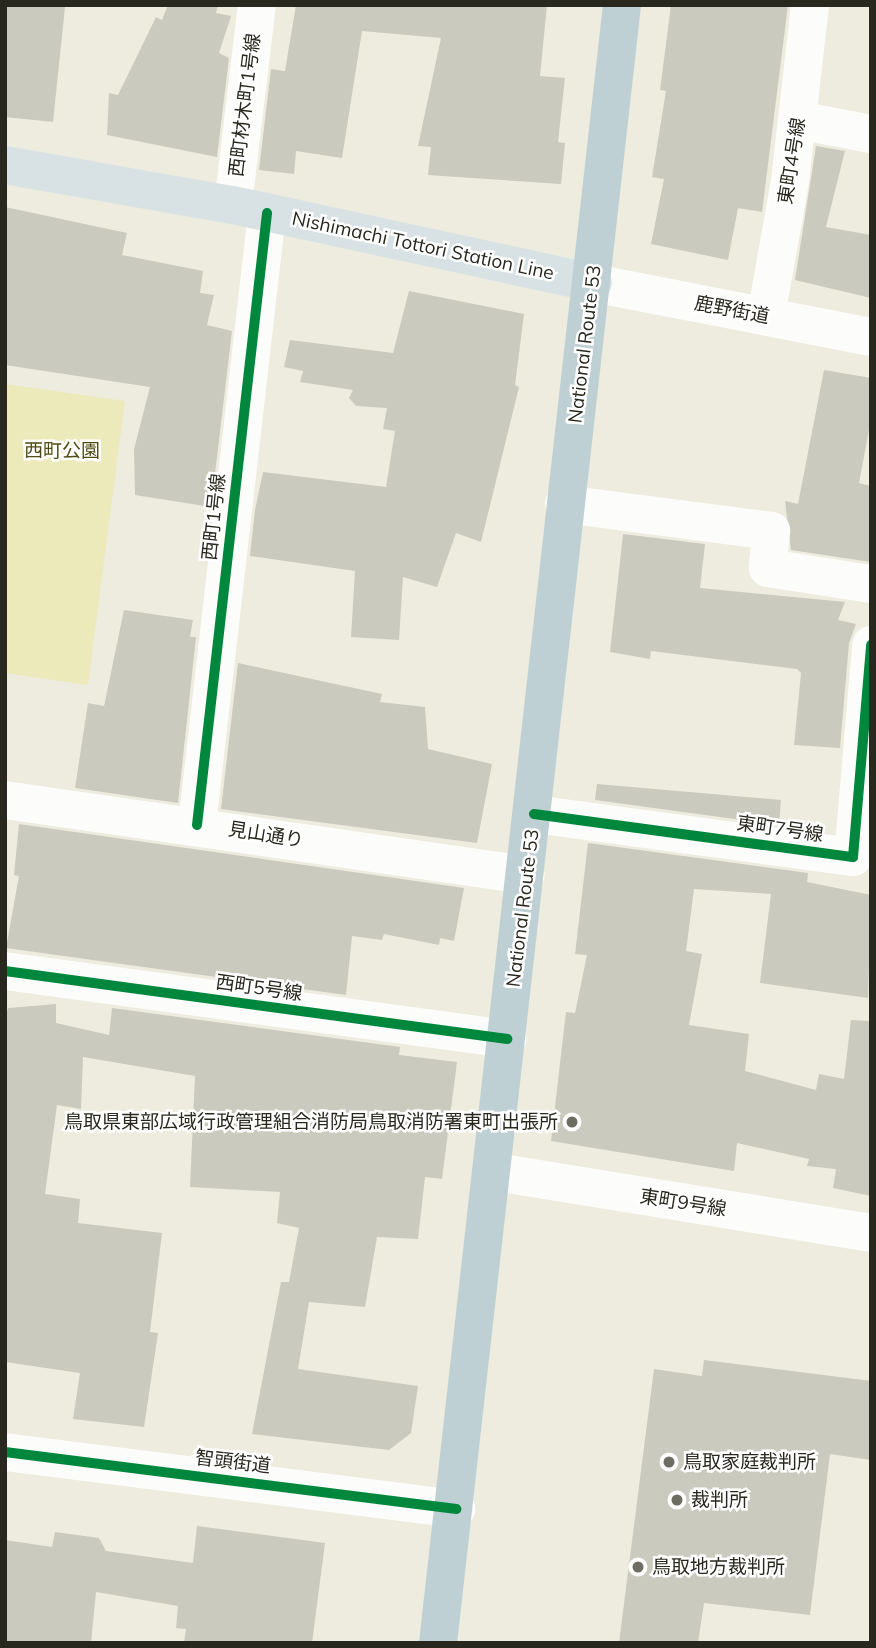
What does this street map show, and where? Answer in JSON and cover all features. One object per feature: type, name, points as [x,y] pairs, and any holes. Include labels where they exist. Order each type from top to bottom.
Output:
[{"type":"highway","name":"National Route 53","points":[[438,1643],[495,1172],[564,504],[593,283],[622,5]]},
{"type":"main road","name":"Nishimachi Tottori Station Line","points":[[5,165],[250,209],[593,283]]},
{"type":"street","name":"西町材木町1号線","points":[[250,209],[257,5]]},
{"type":"street","name":"東町4号線","points":[[766,316],[798,120],[810,5]]},
{"type":"street","points":[[798,120],[871,134]]},
{"type":"street","name":"西町1号線","points":[[197,825],[250,209]]},
{"type":"street","name":"鹿野街道","points":[[593,283],[871,337]]},
{"type":"street","points":[[564,504],[771,531],[768,568],[871,584]]},
{"type":"street","name":"東町7号線","points":[[534,814],[853,857],[871,645]]},
{"type":"street","name":"見山通り","points":[[6,811],[197,825],[526,874]]},
{"type":"street","name":"西町5号線","points":[[5,971],[507,1039]]},
{"type":"street","name":"東町9号線","points":[[495,1172],[871,1233]]},
{"type":"street","name":"智頭街道","points":[[5,1452],[456,1509]]},
{"type":"green space","name":"西町公園","points":[[5,384],[125,401],[88,685],[5,673]]},
{"type":"building","points":[[5,5],[65,7],[53,122],[5,117]]},
{"type":"building","points":[[168,5],[218,5],[216,13],[231,16],[219,53],[229,58],[217,157],[107,135],[109,93],[118,95],[156,17],[162,20]]},
{"type":"building","points":[[296,5],[547,5],[540,76],[565,78],[558,142],[565,143],[561,184],[428,175],[431,147],[418,146],[441,38],[362,31],[342,158],[296,151],[294,174],[259,170],[271,69],[285,71]]},
{"type":"building","points":[[671,5],[788,5],[762,212],[738,208],[728,260],[651,244],[664,179],[652,177],[666,91],[660,90]]},
{"type":"building","points":[[816,146],[845,151],[826,227],[871,235],[871,298],[795,280]]},
{"type":"building","points":[[5,207],[127,233],[122,255],[203,271],[200,293],[214,295],[207,325],[232,331],[211,507],[135,495],[134,449],[150,387],[5,365]]},
{"type":"building","points":[[409,291],[524,314],[515,385],[519,387],[481,542],[456,533],[437,587],[403,577],[399,640],[351,637],[355,571],[250,556],[255,510],[263,472],[386,487],[395,431],[383,429],[387,408],[356,406],[349,398],[353,390],[300,382],[303,371],[284,367],[290,340],[393,353]]},
{"type":"building","points":[[824,370],[871,378],[871,419],[859,483],[871,486],[871,562],[791,550],[785,501],[798,504]]},
{"type":"building","points":[[623,534],[705,544],[700,588],[845,602],[838,620],[856,624],[849,643],[840,748],[794,745],[801,673],[797,669],[651,651],[650,659],[610,652]]},
{"type":"building","points":[[124,610],[193,620],[190,637],[196,637],[178,803],[75,788],[88,703],[104,706]]},
{"type":"building","points":[[238,663],[382,694],[380,702],[425,707],[428,749],[492,764],[477,843],[221,809]]},
{"type":"building","points":[[597,784],[781,800],[779,825],[595,800]]},
{"type":"building","points":[[19,824],[464,888],[454,941],[440,938],[439,945],[384,934],[382,940],[352,936],[346,995],[6,948],[19,876],[14,875]]},
{"type":"building","points":[[588,843],[808,873],[807,882],[871,895],[868,998],[760,983],[771,894],[694,889],[686,951],[702,954],[689,1025],[749,1034],[745,1071],[816,1090],[819,1074],[844,1079],[851,1020],[871,1021],[871,1196],[833,1188],[836,1169],[807,1166],[809,1159],[737,1143],[734,1171],[551,1141],[566,1012],[575,1013],[587,955],[575,954]]},
{"type":"building","points":[[56,1004],[56,1023],[109,1035],[112,1008],[400,1047],[399,1055],[457,1062],[442,1179],[425,1177],[418,1239],[377,1237],[365,1307],[309,1302],[298,1369],[418,1386],[411,1433],[389,1450],[252,1434],[281,1282],[289,1282],[299,1228],[277,1223],[280,1192],[190,1187],[195,1076],[83,1057],[81,1109],[57,1105],[45,1194],[80,1199],[78,1223],[162,1233],[150,1332],[158,1333],[144,1427],[73,1419],[80,1373],[5,1362],[5,1020],[8,1008]]},
{"type":"building","name":"裁判所","points":[[704,1360],[871,1381],[871,1460],[830,1454],[810,1615],[704,1603],[698,1643],[619,1643],[654,1369],[702,1376]]},
{"type":"building","points":[[197,1526],[325,1543],[312,1643],[184,1643],[186,1629],[176,1628],[178,1606],[96,1592],[91,1643],[5,1643],[5,1540],[52,1547],[55,1532],[99,1538],[106,1551],[193,1563]]},
{"type":"cycle path","points":[[197,825],[267,213]]},
{"type":"cycle path","points":[[534,814],[853,857],[871,645]]},
{"type":"cycle path","points":[[5,971],[507,1039]]},
{"type":"cycle path","points":[[5,1452],[456,1509]]},
{"type":"place","name":"鳥取県東部広域行政管理組合消防局鳥取消防署東町出張所","points":[[572,1122]]},
{"type":"place","name":"鳥取家庭裁判所","points":[[669,1462]]},
{"type":"place","name":"裁判所","points":[[677,1500]]},
{"type":"place","name":"鳥取地方裁判所","points":[[638,1567]]}]
